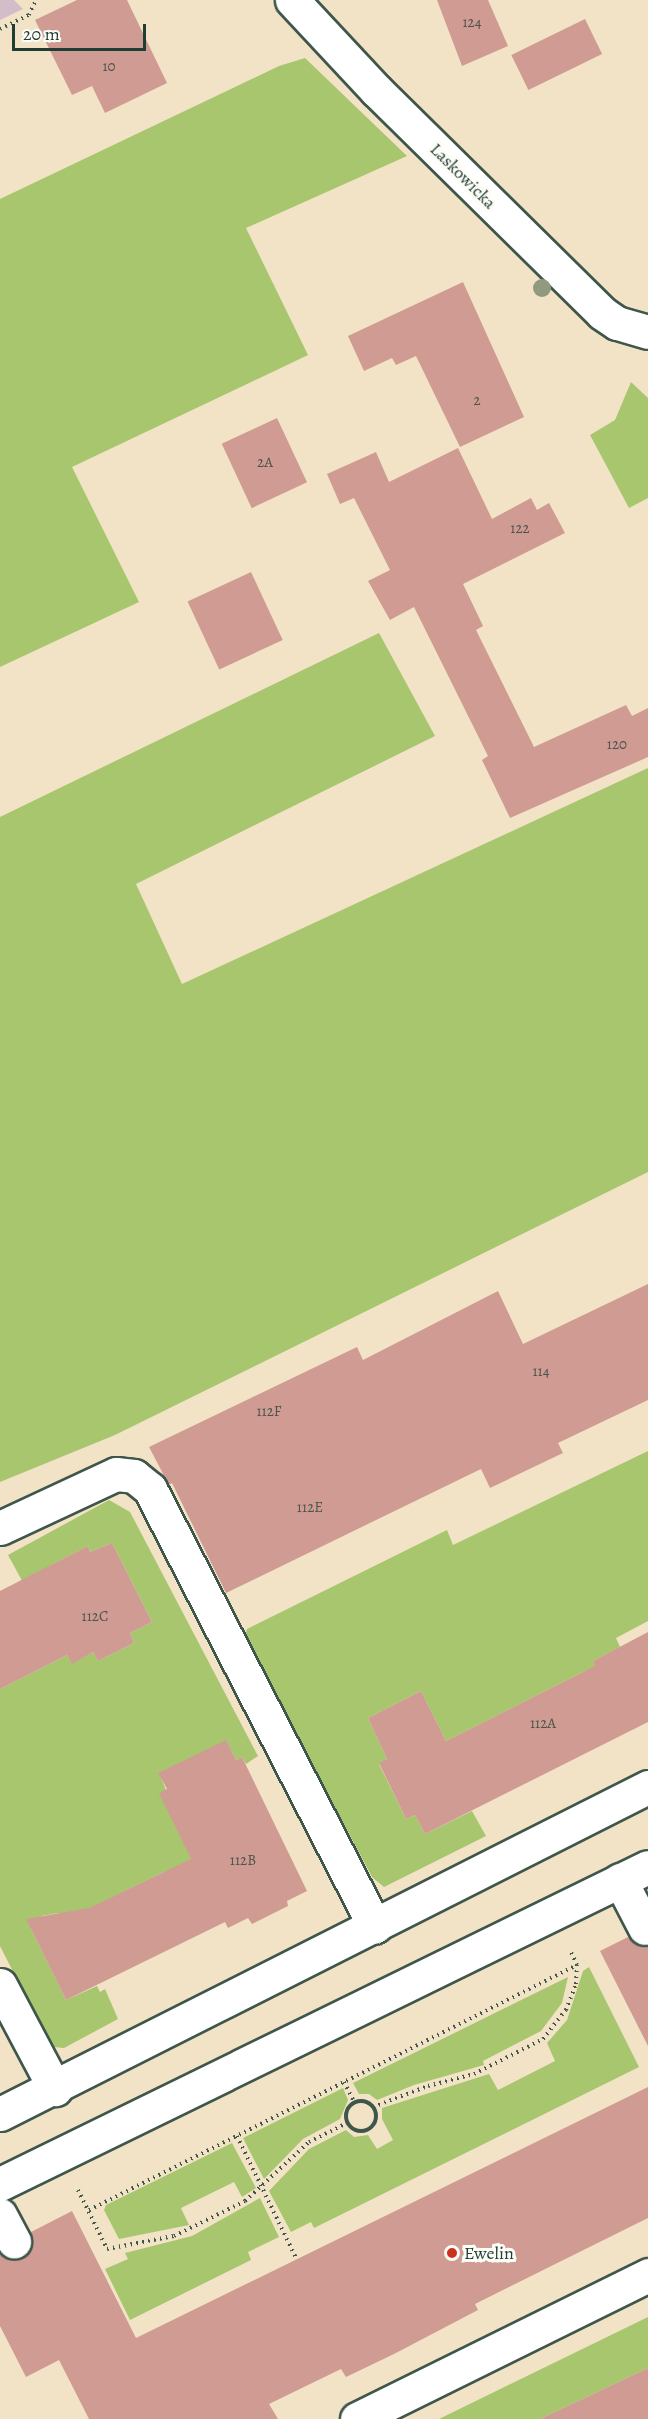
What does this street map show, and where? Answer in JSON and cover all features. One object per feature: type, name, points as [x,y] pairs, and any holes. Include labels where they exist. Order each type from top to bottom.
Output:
[{"type":"street","name":"Laskowicka","points":[[292,0],[376,90],[602,313],[617,323],[648,332]]},
{"type":"street","points":[[0,1528],[116,1474],[134,1476],[150,1490],[375,1927]]},
{"type":"street","points":[[0,2114],[55,2089],[648,1787]]},
{"type":"street","points":[[0,2184],[634,1873],[645,1928]]},
{"type":"street","points":[[0,1984],[55,2089]]},
{"type":"street","points":[[357,2419],[648,2275]]},
{"type":"path","points":[[0,28],[29,15],[36,0]]},
{"type":"path","points":[[374,2107],[428,2086],[474,2074],[543,2039],[566,2010],[576,1984],[577,1965],[552,1914]]},
{"type":"path","points":[[89,2210],[577,1965]]},
{"type":"path","points":[[344,2082],[354,2102]]},
{"type":"path","points":[[363,2100],[374,2107],[377,2116],[369,2129],[355,2130],[347,2123],[346,2113],[354,2102],[363,2100]]},
{"type":"path","points":[[60,2155],[107,2249],[116,2250],[182,2232],[245,2202],[309,2142],[347,2123]]},
{"type":"path","points":[[237,2136],[297,2259]]},
{"type":"shaded area","points":[[0,0],[14,0],[23,9],[0,20]]},
{"type":"green space","points":[[305,58],[407,156],[246,228],[308,355],[72,467],[139,602],[0,667],[0,199],[279,66]]},
{"type":"green space","points":[[631,382],[648,398],[648,498],[629,508],[590,435],[615,420]]},
{"type":"green space","points":[[379,633],[435,736],[136,884],[182,984],[648,768],[648,1172],[115,1435],[0,1482],[0,817]]},
{"type":"green space","points":[[648,1451],[648,1621],[616,1638],[620,1647],[593,1661],[599,1675],[585,1671],[446,1741],[421,1691],[368,1718],[387,1759],[379,1764],[406,1819],[415,1815],[425,1834],[472,1811],[486,1836],[384,1887],[372,1877],[245,1637],[247,1629],[447,1530],[453,1545]]},
{"type":"green space","points":[[109,1500],[130,1512],[258,1756],[246,1764],[242,1757],[236,1760],[226,1741],[159,1773],[202,1878],[164,1872],[63,1921],[59,1913],[41,1916],[31,1929],[66,2000],[97,1986],[100,1992],[105,1989],[118,2019],[64,2048],[54,2047],[47,2038],[0,1946],[0,1689],[67,1655],[72,1663],[93,1652],[98,1661],[134,1643],[130,1633],[152,1622],[112,1543],[90,1552],[88,1546],[51,1565],[26,1588],[8,1555]]},
{"type":"green space","points":[[589,1967],[639,2067],[314,2228],[311,2222],[291,2232],[269,2191],[309,2149],[346,2130],[354,2137],[368,2135],[377,2149],[393,2140],[382,2119],[382,2108],[489,2074],[498,2090],[555,2061],[547,2043],[567,2020],[583,1971]]},
{"type":"green space","points":[[568,1977],[562,2003],[541,2031],[483,2061],[484,2065],[414,2085],[377,2100],[369,2094],[359,2094],[353,2083]]},
{"type":"green space","points":[[343,2088],[348,2100],[340,2119],[303,2139],[264,2179],[243,2138]]},
{"type":"green space","points":[[232,2143],[256,2188],[242,2197],[234,2182],[181,2208],[189,2225],[119,2239],[104,2210],[106,2205]]},
{"type":"green space","points":[[260,2198],[279,2237],[248,2252],[251,2260],[130,2320],[105,2269],[128,2259],[125,2253],[192,2236]]},
{"type":"green space","points":[[648,2317],[648,2368],[540,2419],[439,2419]]},
{"type":"building","points":[[77,0],[127,0],[167,83],[105,113],[92,86],[72,95],[35,20]]},
{"type":"building","points":[[437,0],[488,0],[508,46],[462,66]]},
{"type":"building","points":[[585,19],[602,54],[528,90],[511,55]]},
{"type":"building","points":[[463,282],[524,417],[460,447],[416,356],[396,365],[392,358],[364,371],[348,336]]},
{"type":"building","points":[[277,418],[307,482],[252,508],[222,444]]},
{"type":"building","points":[[458,448],[492,519],[531,498],[537,510],[549,503],[565,533],[463,584],[483,626],[476,630],[534,747],[626,705],[632,716],[648,708],[648,757],[510,818],[482,760],[488,756],[414,607],[390,620],[368,581],[390,570],[354,498],[340,504],[327,474],[376,452],[389,482]]},
{"type":"building","points":[[251,572],[283,640],[219,670],[188,602]]},
{"type":"building","points":[[648,1284],[648,1400],[558,1443],[563,1453],[490,1488],[481,1469],[226,1593],[172,1483],[169,1485],[149,1447],[357,1347],[363,1360],[498,1291],[523,1344]]},
{"type":"building","points":[[112,1543],[152,1622],[130,1633],[134,1643],[98,1661],[93,1652],[72,1664],[67,1655],[0,1689],[0,1591],[88,1546],[90,1552]]},
{"type":"building","points":[[648,1632],[648,1722],[425,1834],[415,1815],[406,1819],[379,1763],[387,1759],[368,1718],[421,1691],[446,1741],[595,1666],[593,1661]]},
{"type":"building","points":[[226,1740],[236,1760],[242,1757],[307,1891],[287,1901],[288,1906],[252,1924],[248,1918],[228,1928],[225,1922],[66,2000],[26,1919],[89,1908],[191,1859],[159,1793],[167,1789],[158,1773]]},
{"type":"building","points":[[628,1937],[635,1944],[648,1946],[648,2046],[600,1951]]},
{"type":"building","name":"Ewelin","points":[[648,2087],[648,2218],[475,2304],[478,2310],[394,2354],[346,2377],[341,2369],[269,2404],[278,2419],[89,2419],[59,2360],[26,2377],[0,2326],[0,2253],[13,2260],[23,2257],[33,2242],[31,2232],[72,2211],[136,2338]]},
{"type":"building","points":[[648,2368],[648,2419],[540,2419]]},
{"type":"place","name":"Ewelin","points":[[452,2253]]}]
